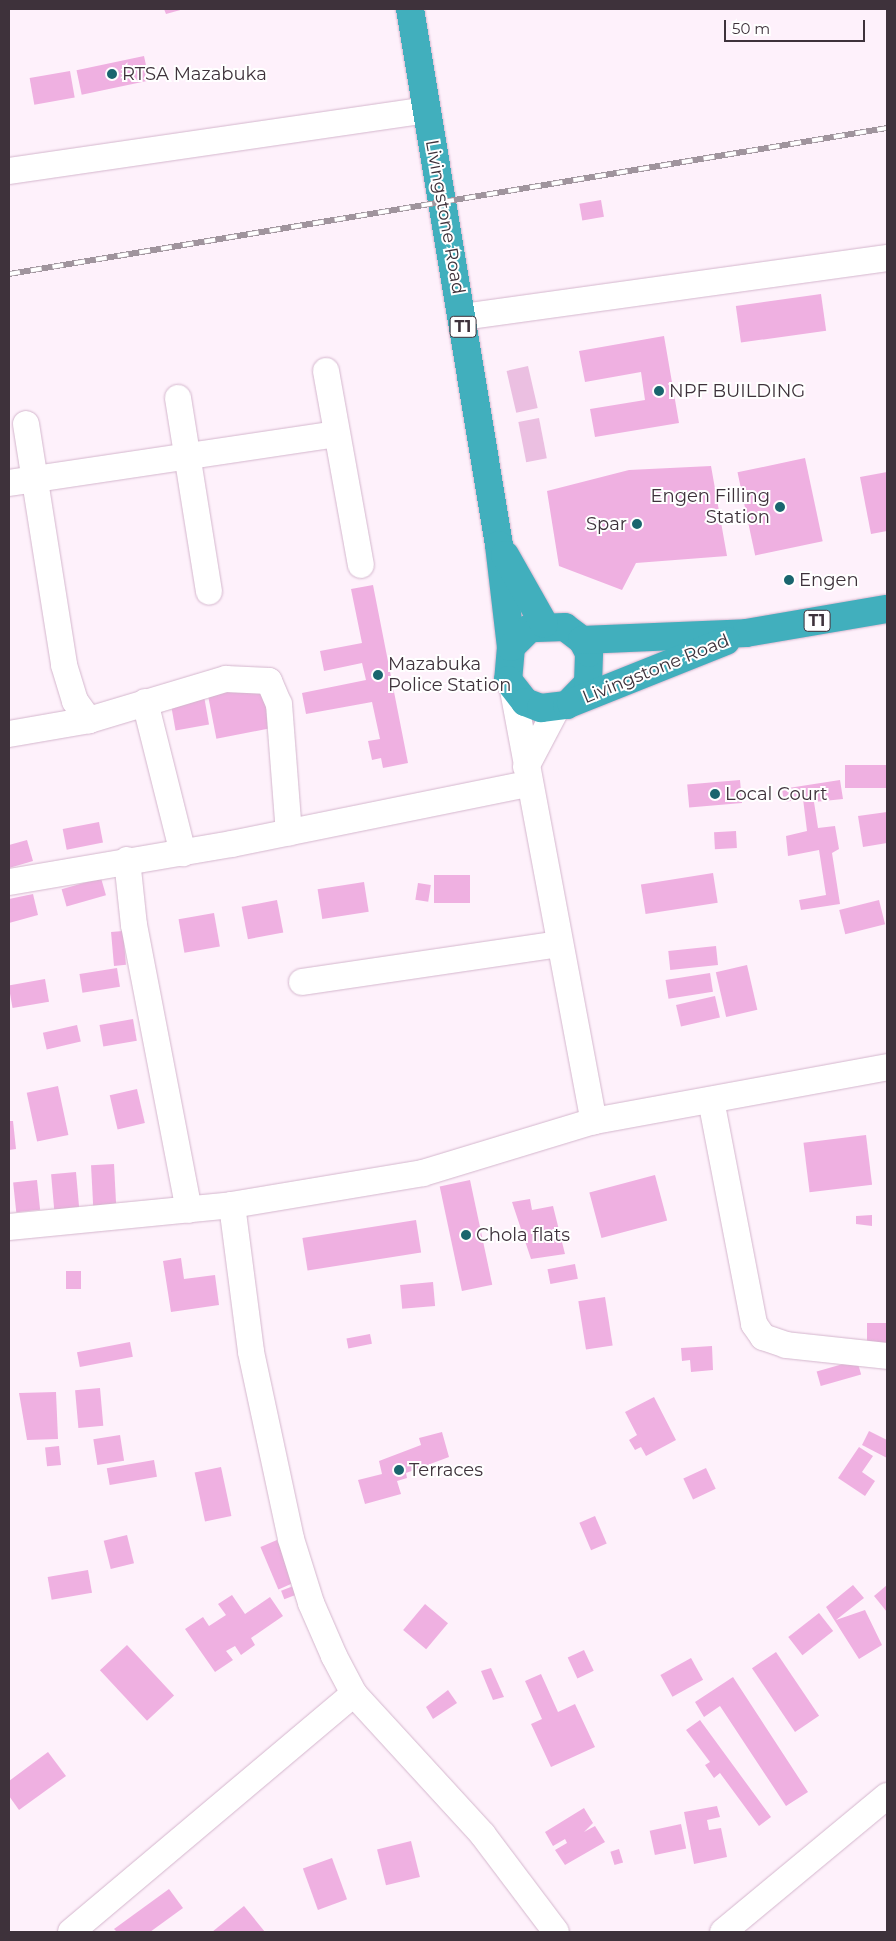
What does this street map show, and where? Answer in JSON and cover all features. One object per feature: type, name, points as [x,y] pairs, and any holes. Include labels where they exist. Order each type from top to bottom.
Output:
[{"type":"highway","name":"Livingstone Road","points":[[410,9],[499,544],[511,647],[506,669],[513,690],[533,705],[562,706],[746,633]]},
{"type":"highway","name":"Livingstone Road","points":[[499,544],[544,624]]},
{"type":"highway","name":"Livingstone Road","points":[[562,706],[588,683],[591,668],[582,640],[746,633],[887,609]]},
{"type":"highway","points":[[511,647],[519,636],[544,624],[565,627],[582,640]]},
{"type":"street","points":[[9,171],[426,110]]},
{"type":"street","points":[[462,317],[887,258]]},
{"type":"street","points":[[326,371],[361,565]]},
{"type":"street","points":[[178,398],[185,456],[209,592]]},
{"type":"street","points":[[26,424],[64,665],[75,701],[89,720]]},
{"type":"street","points":[[9,483],[336,434]]},
{"type":"street","points":[[9,734],[89,720],[226,679],[269,681],[278,704],[289,832]]},
{"type":"street","points":[[513,690],[527,776],[594,1121]]},
{"type":"street","points":[[145,702],[183,853]]},
{"type":"street","points":[[527,776],[562,706]]},
{"type":"street","points":[[9,882],[127,860],[183,853],[289,832],[527,776]]},
{"type":"street","points":[[127,860],[134,925],[189,1210]]},
{"type":"street","points":[[302,982],[559,944]]},
{"type":"street","points":[[9,1226],[232,1205],[423,1173],[594,1121],[887,1067]]},
{"type":"street","points":[[711,1100],[754,1324],[763,1337],[786,1345],[887,1356]]},
{"type":"street","points":[[232,1205],[251,1352],[291,1539],[311,1604],[354,1694],[483,1835],[556,1932]]},
{"type":"street","points":[[71,1932],[354,1694]]},
{"type":"street","points":[[723,1932],[887,1796]]},
{"type":"shaded area","points":[[528,366],[538,408],[516,413],[507,371]]},
{"type":"shaded area","points":[[539,418],[547,458],[526,462],[518,422]]},
{"type":"building","points":[[164,9],[184,9],[166,14]]},
{"type":"building","name":"RTSA Mazabuka","points":[[144,56],[149,80],[82,95],[77,70]]},
{"type":"building","name":"RTSA Mazabuka","points":[[70,71],[75,98],[34,105],[30,78]]},
{"type":"building","points":[[601,200],[604,217],[582,221],[579,204]]},
{"type":"building","points":[[821,294],[826,331],[741,343],[736,306]]},
{"type":"building","name":"NPF BUILDING","points":[[664,336],[679,423],[595,437],[590,409],[645,400],[641,372],[585,382],[579,351]]},
{"type":"building","name":"Engen Filling Station","points":[[805,458],[823,541],[755,555],[738,472]]},
{"type":"building","name":"Spar","points":[[711,466],[727,556],[636,563],[622,590],[559,566],[547,491],[629,470]]},
{"type":"building","points":[[887,472],[887,531],[871,534],[860,477]]},
{"type":"building","name":"Mazabuka Police Station","points":[[373,585],[408,763],[383,768],[381,758],[372,760],[368,741],[380,739],[372,702],[306,714],[302,693],[366,680],[362,663],[324,671],[320,651],[362,643],[351,589]]},
{"type":"building","points":[[262,685],[270,728],[216,739],[208,695]]},
{"type":"building","points":[[204,696],[209,725],[176,730],[171,702]]},
{"type":"building","points":[[845,765],[887,765],[887,788],[845,788]]},
{"type":"building","name":"Local Court","points":[[740,780],[742,803],[689,808],[687,785]]},
{"type":"building","points":[[840,780],[843,799],[814,802],[818,828],[835,826],[839,849],[832,853],[840,904],[801,910],[799,900],[826,895],[819,850],[788,856],[786,836],[807,831],[803,799],[784,802],[782,789]]},
{"type":"building","points":[[887,812],[887,843],[863,847],[858,816]]},
{"type":"building","points":[[99,822],[103,843],[67,850],[63,829]]},
{"type":"building","points":[[736,831],[737,848],[715,849],[714,832]]},
{"type":"building","points":[[27,840],[33,861],[9,868],[9,845]]},
{"type":"building","points":[[713,873],[718,903],[646,914],[641,884]]},
{"type":"building","points":[[434,875],[470,875],[470,903],[434,903]]},
{"type":"building","points":[[101,878],[106,895],[67,907],[62,889]]},
{"type":"building","points":[[364,882],[369,912],[322,919],[318,889]]},
{"type":"building","points":[[418,883],[431,885],[428,902],[415,900]]},
{"type":"building","points":[[33,894],[38,915],[9,923],[9,899]]},
{"type":"building","points":[[277,900],[283,932],[248,939],[242,907]]},
{"type":"building","points":[[879,900],[885,924],[845,934],[839,910]]},
{"type":"building","points":[[214,913],[220,946],[184,953],[179,919]]},
{"type":"building","points":[[123,931],[126,965],[114,966],[111,932]]},
{"type":"building","points":[[716,946],[718,965],[670,970],[668,951]]},
{"type":"building","points":[[747,965],[757,1010],[726,1017],[716,972]]},
{"type":"building","points":[[117,968],[120,987],[82,993],[79,974]]},
{"type":"building","points":[[710,973],[713,992],[669,999],[666,980]]},
{"type":"building","points":[[45,979],[49,1002],[13,1008],[9,985]]},
{"type":"building","points":[[715,996],[720,1017],[681,1026],[676,1005]]},
{"type":"building","points":[[133,1019],[137,1041],[103,1047],[100,1025]]},
{"type":"building","points":[[77,1025],[81,1042],[47,1049],[43,1033]]},
{"type":"building","points":[[58,1086],[68,1135],[37,1142],[27,1093]]},
{"type":"building","points":[[137,1089],[145,1123],[118,1129],[110,1095]]},
{"type":"building","points":[[9,1121],[13,1121],[16,1149],[9,1150]]},
{"type":"building","points":[[866,1135],[872,1185],[810,1192],[803,1143]]},
{"type":"building","points":[[114,1164],[116,1206],[93,1207],[91,1165]]},
{"type":"building","points":[[76,1172],[79,1208],[54,1210],[51,1174]]},
{"type":"building","points":[[655,1175],[667,1220],[601,1238],[589,1193]]},
{"type":"building","points":[[37,1180],[40,1210],[16,1212],[13,1183]]},
{"type":"building","name":"Chola flats","points":[[470,1180],[492,1285],[462,1291],[440,1186]]},
{"type":"building","points":[[530,1199],[532,1210],[553,1206],[565,1254],[531,1259],[512,1202]]},
{"type":"building","points":[[872,1215],[872,1226],[856,1224],[856,1216]]},
{"type":"building","points":[[416,1220],[421,1253],[308,1271],[302,1238]]},
{"type":"building","points":[[181,1258],[184,1279],[215,1275],[219,1305],[171,1312],[163,1261]]},
{"type":"building","points":[[575,1264],[578,1279],[550,1284],[548,1269]]},
{"type":"building","points":[[66,1271],[81,1271],[81,1289],[66,1289]]},
{"type":"building","points":[[433,1282],[435,1306],[402,1309],[400,1285]]},
{"type":"building","points":[[605,1297],[613,1345],[586,1350],[578,1301]]},
{"type":"building","points":[[867,1323],[887,1323],[887,1343],[867,1343]]},
{"type":"building","points":[[370,1334],[372,1344],[348,1348],[346,1339]]},
{"type":"building","points":[[130,1342],[133,1357],[80,1367],[77,1352]]},
{"type":"building","points":[[712,1346],[713,1370],[691,1372],[690,1360],[682,1361],[681,1348]]},
{"type":"building","points":[[857,1360],[861,1374],[821,1386],[817,1372]]},
{"type":"building","points":[[100,1388],[103,1426],[78,1428],[75,1390]]},
{"type":"building","points":[[56,1392],[58,1439],[27,1440],[19,1393]]},
{"type":"building","points":[[654,1397],[676,1440],[646,1456],[641,1447],[635,1450],[629,1440],[637,1435],[625,1412]]},
{"type":"building","points":[[869,1431],[887,1440],[887,1458],[862,1445]]},
{"type":"building","name":"Terraces","points":[[442,1432],[449,1457],[406,1473],[407,1478],[397,1481],[401,1494],[365,1504],[358,1480],[382,1474],[379,1461],[421,1445],[419,1438]]},
{"type":"building","points":[[120,1435],[124,1461],[97,1465],[93,1439]]},
{"type":"building","points":[[59,1446],[61,1465],[47,1466],[45,1447]]},
{"type":"building","points":[[859,1447],[873,1456],[862,1472],[875,1481],[865,1496],[838,1478]]},
{"type":"building","points":[[154,1460],[157,1477],[110,1485],[107,1468]]},
{"type":"building","points":[[221,1467],[231,1516],[205,1522],[195,1473]]},
{"type":"building","points":[[706,1468],[716,1489],[693,1499],[683,1479]]},
{"type":"building","points":[[595,1516],[607,1544],[591,1550],[579,1523]]},
{"type":"building","points":[[127,1535],[134,1563],[111,1569],[104,1541]]},
{"type":"building","points":[[277,1540],[295,1582],[278,1589],[260,1547]]},
{"type":"building","points":[[88,1570],[92,1593],[52,1600],[48,1577]]},
{"type":"building","points":[[296,1585],[299,1593],[284,1599],[281,1591]]},
{"type":"building","points":[[853,1585],[864,1598],[836,1620],[865,1610],[882,1645],[859,1659],[826,1607]]},
{"type":"building","points":[[887,1585],[887,1612],[874,1596]]},
{"type":"building","points":[[232,1595],[245,1614],[270,1597],[283,1616],[251,1638],[255,1645],[241,1655],[235,1646],[226,1651],[233,1660],[215,1672],[185,1629],[203,1617],[209,1626],[226,1615],[218,1604]]},
{"type":"building","points":[[425,1604],[448,1623],[426,1649],[403,1630]]},
{"type":"building","points":[[819,1613],[833,1631],[802,1655],[788,1637]]},
{"type":"building","points":[[127,1645],[174,1695],[147,1721],[100,1670]]},
{"type":"building","points":[[584,1650],[594,1671],[577,1678],[568,1658]]},
{"type":"building","points":[[776,1652],[819,1716],[795,1732],[752,1668]]},
{"type":"building","points":[[691,1658],[703,1680],[673,1697],[660,1675]]},
{"type":"building","points":[[491,1668],[504,1697],[493,1700],[481,1671]]},
{"type":"building","points":[[541,1674],[558,1712],[575,1704],[595,1747],[551,1767],[531,1724],[542,1719],[525,1681]]},
{"type":"building","points":[[733,1677],[808,1792],[786,1806],[720,1706],[704,1717],[695,1702]]},
{"type":"building","points":[[448,1690],[457,1703],[433,1719],[426,1707]]},
{"type":"building","points":[[700,1720],[771,1817],[759,1826],[720,1773],[714,1778],[705,1765],[710,1762],[686,1730]]},
{"type":"building","points":[[48,1752],[66,1776],[19,1810],[9,1796],[9,1781]]},
{"type":"building","points":[[717,1806],[720,1817],[707,1820],[709,1830],[721,1828],[727,1857],[694,1864],[684,1812]]},
{"type":"building","points":[[584,1808],[593,1823],[584,1832],[595,1826],[605,1842],[565,1865],[555,1850],[567,1843],[565,1839],[553,1846],[545,1832]]},
{"type":"building","points":[[681,1824],[686,1848],[655,1855],[650,1831]]},
{"type":"building","points":[[411,1841],[420,1877],[386,1885],[377,1849]]},
{"type":"building","points":[[619,1849],[623,1862],[614,1865],[610,1852]]},
{"type":"building","points":[[332,1858],[347,1899],[318,1910],[303,1869]]},
{"type":"building","points":[[169,1889],[183,1908],[150,1932],[117,1932],[114,1929]]},
{"type":"building","points":[[244,1906],[265,1932],[212,1932]]},
{"type":"railway","points":[[9,274],[887,128]]},
{"type":"place","name":"RTSA Mazabuka","points":[[112,74]]},
{"type":"place","name":"NPF BUILDING","points":[[659,391]]},
{"type":"place","name":"Engen Filling Station","points":[[780,507]]},
{"type":"place","name":"Spar","points":[[637,524]]},
{"type":"place","name":"Engen","points":[[789,580]]},
{"type":"place","name":"Mazabuka Police Station","points":[[378,675]]},
{"type":"place","name":"Local Court","points":[[715,794]]},
{"type":"place","name":"Chola flats","points":[[466,1235]]},
{"type":"place","name":"Terraces","points":[[399,1470]]}]
